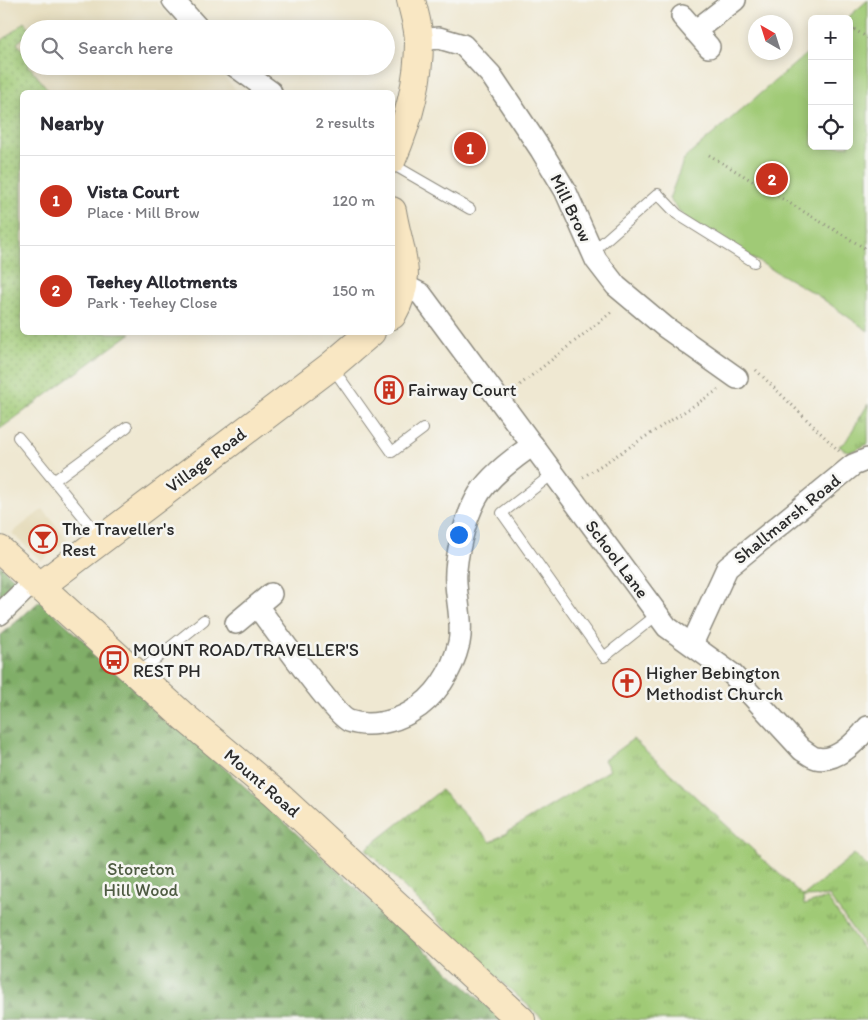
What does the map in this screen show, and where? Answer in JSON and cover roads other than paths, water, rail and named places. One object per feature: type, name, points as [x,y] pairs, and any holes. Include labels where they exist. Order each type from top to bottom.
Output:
[{"type":"main road","points":[[395,149],[408,118],[417,76],[419,40],[411,0]]},
{"type":"main road","points":[[395,224],[404,263],[405,286],[401,300],[395,310]]},
{"type":"main road","name":"Village Road","points":[[43,580],[102,539],[331,366],[367,335]]},
{"type":"main road","name":"Mount Road","points":[[0,550],[43,580],[136,674],[274,792],[521,1020]]},
{"type":"street","points":[[173,0],[191,20]]},
{"type":"street","points":[[710,47],[689,23],[735,0]]},
{"type":"street","name":"Mill Brow","points":[[419,40],[439,38],[464,45],[491,75],[565,190],[592,252],[616,286],[629,299],[665,327],[737,378]]},
{"type":"street","points":[[247,75],[268,90]]},
{"type":"street","name":"School Lane","points":[[405,286],[421,294],[667,626],[732,674],[802,750],[816,758],[832,757],[850,746],[868,728]]},
{"type":"street","points":[[236,623],[264,600],[331,704],[348,720],[374,724],[401,718],[425,704],[443,683],[459,642],[456,570],[469,515],[475,499],[480,491],[515,457],[533,445]]},
{"type":"street","name":"Shallmarsh Road","points":[[692,644],[727,568],[861,462]]},
{"type":"street","points":[[0,614],[43,580]]},
{"type":"lane","points":[[395,152],[470,209]]},
{"type":"lane","points":[[592,252],[658,194],[677,214],[754,262]]},
{"type":"lane","points":[[331,366],[392,452],[423,429]]},
{"type":"lane","points":[[55,480],[127,426]]},
{"type":"lane","points":[[18,437],[102,539]]},
{"type":"lane","points":[[560,481],[502,513],[604,657],[658,614]]},
{"type":"lane","points":[[136,674],[204,620]]},
{"type":"place","name":"Vista Court","points":[[470,148]]},
{"type":"place","name":"Teehey Allotments","points":[[772,179]]},
{"type":"place","name":"Fairway Court","points":[[389,390]]},
{"type":"place","name":"The Traveller's Rest","points":[[43,539]]},
{"type":"place","name":"MOUNT ROAD/TRAVELLER'S REST PH","points":[[114,660]]},
{"type":"place","name":"Higher Bebington Methodist Church","points":[[627,683]]},
{"type":"park label","name":"Storeton Hill Wood","points":[[141,880]]}]
